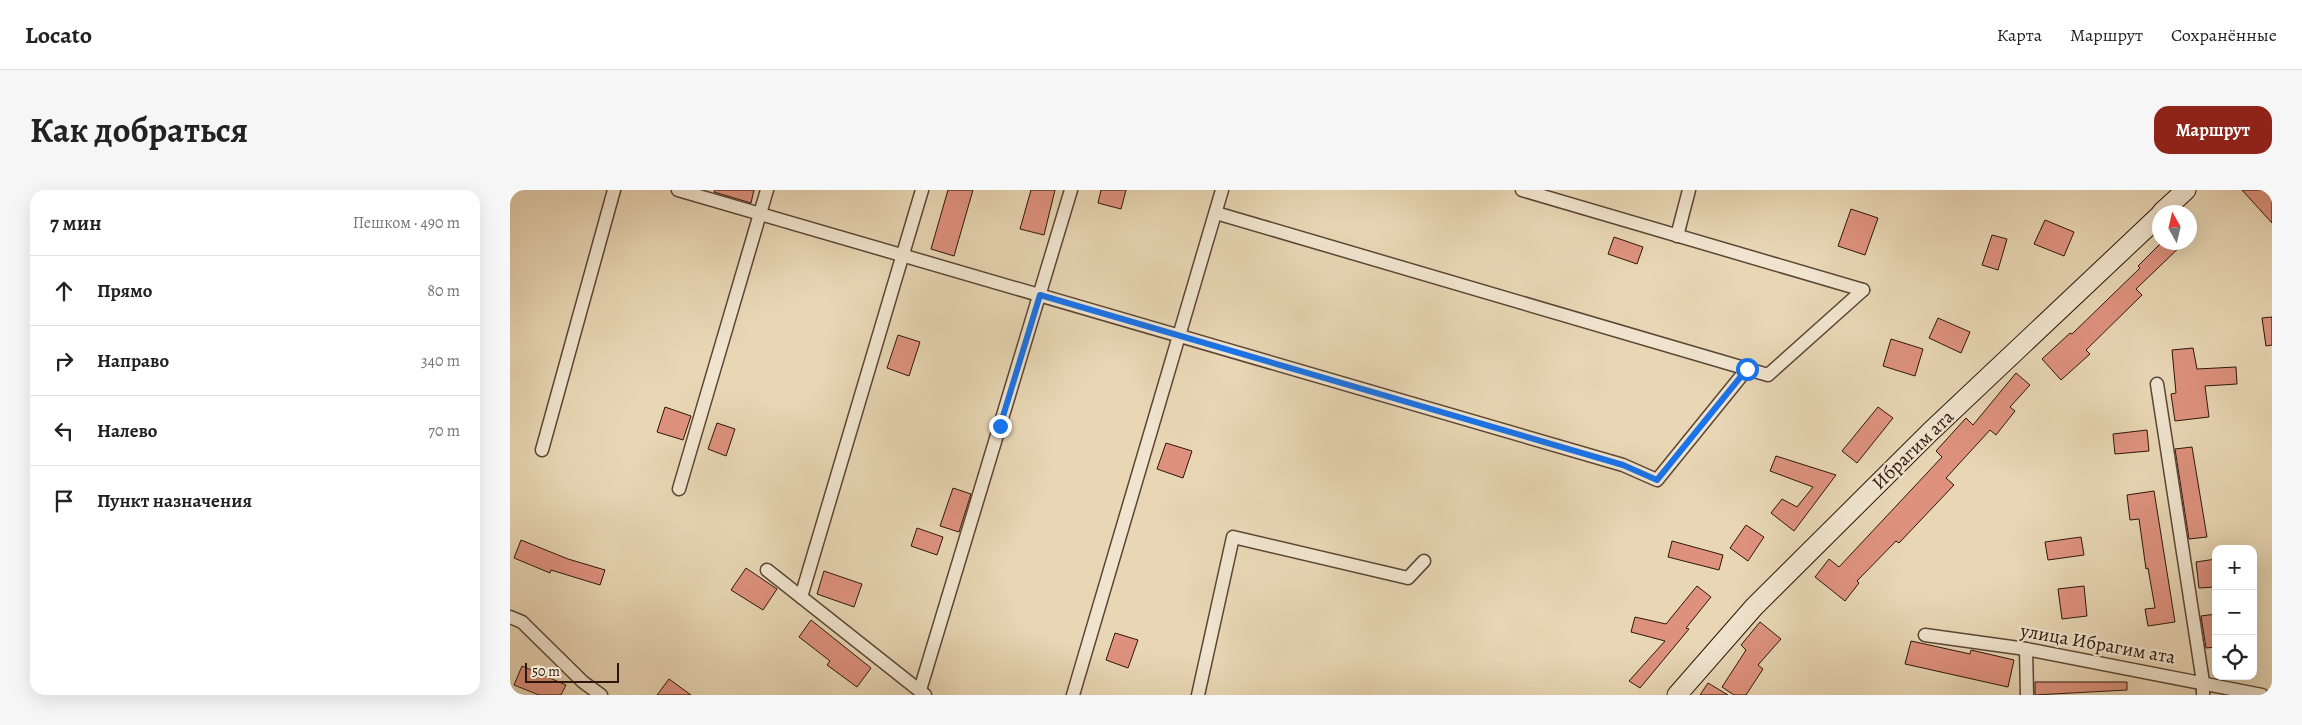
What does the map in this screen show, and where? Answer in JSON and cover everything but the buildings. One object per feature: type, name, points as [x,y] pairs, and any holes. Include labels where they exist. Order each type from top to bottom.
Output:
[{"type":"street","points":[[542,450],[614,190]]},
{"type":"street","points":[[678,190],[1623,465],[1657,480],[1747,369]]},
{"type":"street","points":[[679,490],[766,190]]},
{"type":"street","points":[[801,597],[922,190]]},
{"type":"street","points":[[767,570],[922,693],[1071,190]]},
{"type":"street","points":[[1074,695],[1222,190]]},
{"type":"street","points":[[1216,213],[1768,375],[1863,290],[1522,190]]},
{"type":"street","points":[[1677,236],[1689,190]]},
{"type":"street","points":[[2170,205],[2186,190]]},
{"type":"street","name":"Ибрагим ата","points":[[1677,695],[1754,607],[1789,572],[1930,432],[2152,223]]},
{"type":"street","points":[[2157,384],[2203,689]]},
{"type":"street","points":[[1198,695],[1233,537],[1408,578],[1424,561]]},
{"type":"street","points":[[510,617],[522,622],[582,689],[601,695]]},
{"type":"street","name":"улица Ибрагим ата","points":[[1925,635],[2026,649],[2203,689],[2262,695]]},
{"type":"street","points":[[2026,649],[2027,695]]},
{"type":"route","points":[[1000,426],[1040,295],[1623,465],[1657,480],[1747,369]]}]
